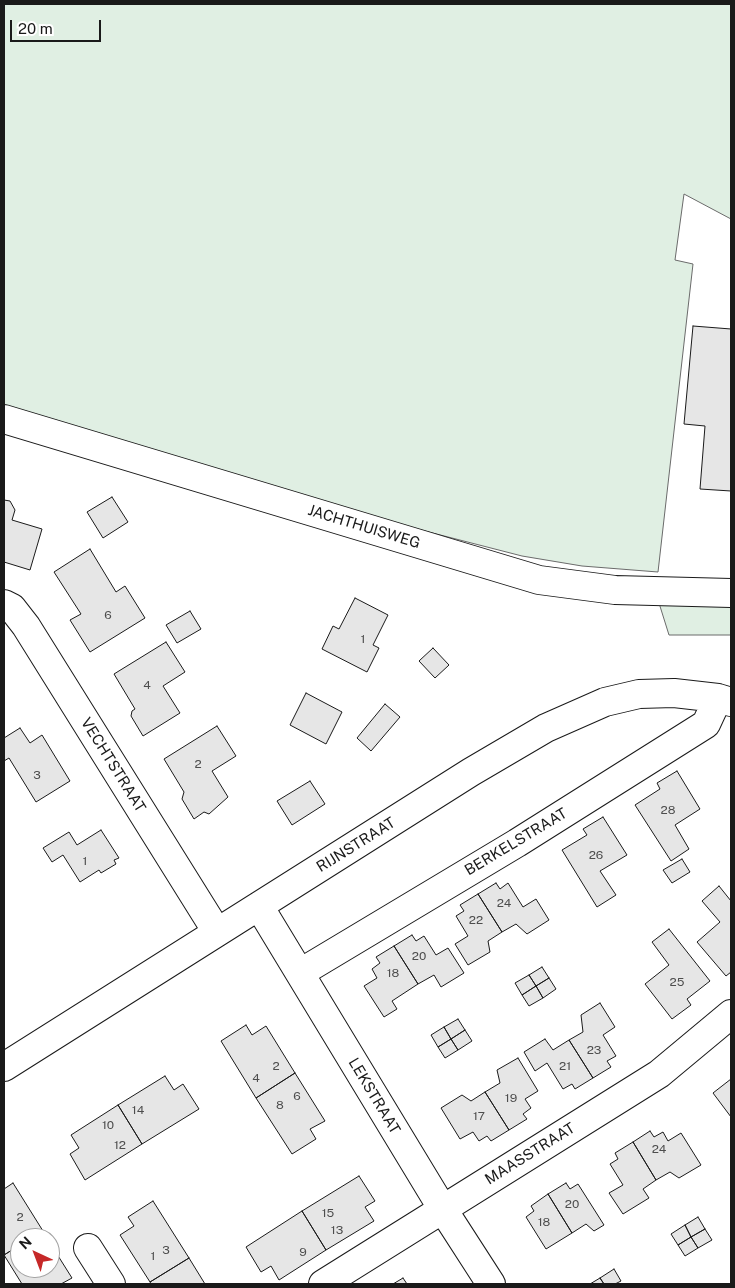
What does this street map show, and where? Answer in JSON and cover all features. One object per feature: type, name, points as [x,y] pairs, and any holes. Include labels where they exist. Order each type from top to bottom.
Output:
[{"type":"street","name":"JACHTHUISWEG","points":[[4,419],[539,580],[615,590],[731,592]]},
{"type":"street","name":"VECHTSTRAAT","points":[[4,604],[12,608],[36,641],[217,932]]},
{"type":"street","name":"RIJNSTRAAT","points":[[4,1067],[472,772],[546,728],[605,702],[639,694],[674,693],[725,700]]},
{"type":"street","name":"BERKELSTRAAT","points":[[300,973],[517,843],[706,724],[725,700]]},
{"type":"street","name":"LEKSTRAAT","points":[[260,906],[442,1208],[491,1284]]},
{"type":"street","name":"MAASSTRAAT","points":[[323,1284],[659,1074],[731,1014]]},
{"type":"street","points":[[88,1248],[111,1284]]},
{"type":"green space","points":[[4,4],[731,4],[731,219],[684,194],[675,260],[693,264],[658,572],[582,566],[522,556],[347,511],[4,411]]},
{"type":"green space","points":[[659,603],[731,606],[731,635],[669,635]]},
{"type":"building","points":[[693,326],[731,329],[731,491],[700,489],[705,426],[684,424]]},
{"type":"building","points":[[112,497],[128,522],[103,538],[87,512]]},
{"type":"building","points":[[4,500],[10,501],[15,510],[12,520],[42,529],[30,570],[4,562]]},
{"type":"building","points":[[90,549],[116,592],[125,586],[145,618],[90,652],[70,620],[81,614],[54,572]]},
{"type":"building","points":[[355,598],[388,615],[373,645],[379,648],[367,672],[322,649],[333,626],[339,629]]},
{"type":"building","points":[[190,611],[201,629],[177,643],[166,625]]},
{"type":"building","points":[[166,642],[185,672],[163,686],[180,713],[143,736],[131,716],[132,711],[135,709],[114,674]]},
{"type":"building","points":[[433,648],[449,665],[435,678],[419,661]]},
{"type":"building","points":[[306,693],[342,712],[326,744],[290,725]]},
{"type":"building","points":[[385,704],[400,717],[371,751],[357,738]]},
{"type":"building","points":[[217,726],[236,756],[212,771],[228,797],[209,814],[204,812],[194,819],[182,799],[184,792],[164,759]]},
{"type":"building","points":[[20,728],[30,743],[42,735],[70,781],[36,802],[9,758],[4,761],[4,738]]},
{"type":"building","points":[[677,771],[700,809],[675,825],[689,849],[671,861],[635,805],[660,789],[657,783]]},
{"type":"building","points":[[310,781],[325,804],[292,825],[277,801]]},
{"type":"building","points":[[603,817],[627,855],[600,871],[616,895],[597,907],[562,850],[587,835],[583,829]]},
{"type":"building","points":[[101,830],[119,858],[114,860],[116,864],[101,873],[99,870],[80,882],[63,855],[52,862],[43,848],[69,832],[77,845]]},
{"type":"building","points":[[682,859],[690,872],[672,883],[663,870]]},
{"type":"building","points":[[496,883],[500,889],[508,883],[523,907],[536,899],[549,920],[527,934],[516,924],[502,932],[478,894]]},
{"type":"building","points":[[719,886],[731,901],[731,972],[726,976],[697,942],[720,922],[702,901]]},
{"type":"building","points":[[478,894],[502,932],[488,941],[490,952],[468,965],[455,944],[468,936],[456,916],[464,911],[460,905]]},
{"type":"building","points":[[669,929],[710,981],[687,999],[691,1005],[672,1019],[645,984],[669,965],[652,942]]},
{"type":"building","points":[[412,935],[416,941],[424,936],[436,955],[448,948],[464,973],[441,987],[434,975],[418,984],[394,946]]},
{"type":"building","points":[[394,946],[418,984],[392,1001],[397,1009],[384,1017],[364,986],[377,978],[372,969],[380,963],[376,957]]},
{"type":"building","points":[[542,967],[549,978],[536,986],[529,975]]},
{"type":"building","points":[[529,975],[536,986],[522,995],[515,983]]},
{"type":"building","points":[[549,978],[556,989],[543,998],[536,986]]},
{"type":"building","points":[[536,986],[543,998],[529,1006],[522,995]]},
{"type":"building","points":[[600,1003],[615,1027],[603,1035],[616,1056],[607,1061],[611,1067],[593,1078],[569,1040],[583,1032],[581,1015]]},
{"type":"building","points":[[458,1019],[465,1030],[451,1039],[444,1027]]},
{"type":"building","points":[[246,1025],[252,1035],[266,1026],[295,1073],[256,1098],[221,1041]]},
{"type":"building","points":[[444,1027],[451,1039],[438,1047],[431,1035]]},
{"type":"building","points":[[465,1030],[472,1041],[458,1050],[451,1039]]},
{"type":"building","points":[[451,1039],[458,1050],[445,1058],[438,1047]]},
{"type":"building","points":[[545,1039],[553,1050],[569,1040],[593,1078],[575,1089],[572,1084],[563,1089],[547,1063],[535,1071],[524,1052]]},
{"type":"building","points":[[518,1058],[538,1091],[525,1099],[531,1108],[523,1114],[527,1119],[509,1130],[485,1092],[500,1083],[497,1070]]},
{"type":"building","points":[[295,1073],[325,1121],[310,1129],[316,1139],[292,1154],[256,1098]]},
{"type":"building","points":[[165,1076],[174,1090],[183,1084],[199,1109],[142,1144],[118,1105]]},
{"type":"building","points":[[731,1079],[731,1117],[713,1093]]},
{"type":"building","points":[[485,1092],[509,1130],[491,1141],[487,1136],[479,1141],[473,1132],[460,1139],[441,1108],[462,1095],[471,1101]]},
{"type":"building","points":[[118,1105],[142,1144],[85,1180],[70,1154],[79,1148],[71,1135]]},
{"type":"building","points":[[650,1131],[654,1137],[663,1132],[668,1141],[681,1133],[701,1165],[679,1178],[670,1172],[656,1180],[633,1142]]},
{"type":"building","points":[[633,1142],[656,1180],[643,1189],[649,1198],[623,1214],[609,1193],[623,1185],[610,1164],[618,1159],[615,1153]]},
{"type":"building","points":[[359,1176],[375,1201],[365,1207],[374,1221],[326,1250],[302,1211]]},
{"type":"building","points":[[13,1183],[41,1228],[10,1228],[10,1251],[4,1255],[4,1189]]},
{"type":"building","points":[[566,1183],[570,1189],[578,1184],[604,1225],[594,1231],[586,1224],[572,1233],[548,1194]]},
{"type":"building","points":[[548,1194],[572,1233],[546,1249],[526,1217],[534,1211],[531,1206]]},
{"type":"building","points":[[153,1201],[189,1258],[150,1282],[120,1235],[134,1226],[128,1217]]},
{"type":"building","points":[[302,1211],[326,1250],[279,1280],[271,1266],[261,1272],[246,1247]]},
{"type":"building","points":[[698,1217],[705,1229],[691,1237],[685,1225]]},
{"type":"building","points":[[685,1225],[691,1237],[678,1245],[671,1234]]},
{"type":"building","points":[[705,1229],[712,1240],[698,1248],[691,1237]]},
{"type":"building","points":[[691,1237],[698,1248],[685,1256],[678,1245]]},
{"type":"building","points":[[10,1251],[10,1265],[4,1255]]},
{"type":"building","points":[[189,1258],[205,1284],[151,1284],[150,1282]]},
{"type":"building","points":[[60,1259],[72,1278],[61,1284],[22,1284],[18,1278],[60,1278]]},
{"type":"building","points":[[614,1269],[621,1281],[615,1284],[604,1284],[600,1278]]},
{"type":"building","points":[[403,1278],[407,1284],[393,1284]]},
{"type":"building","points":[[600,1278],[604,1284],[590,1284]]}]
